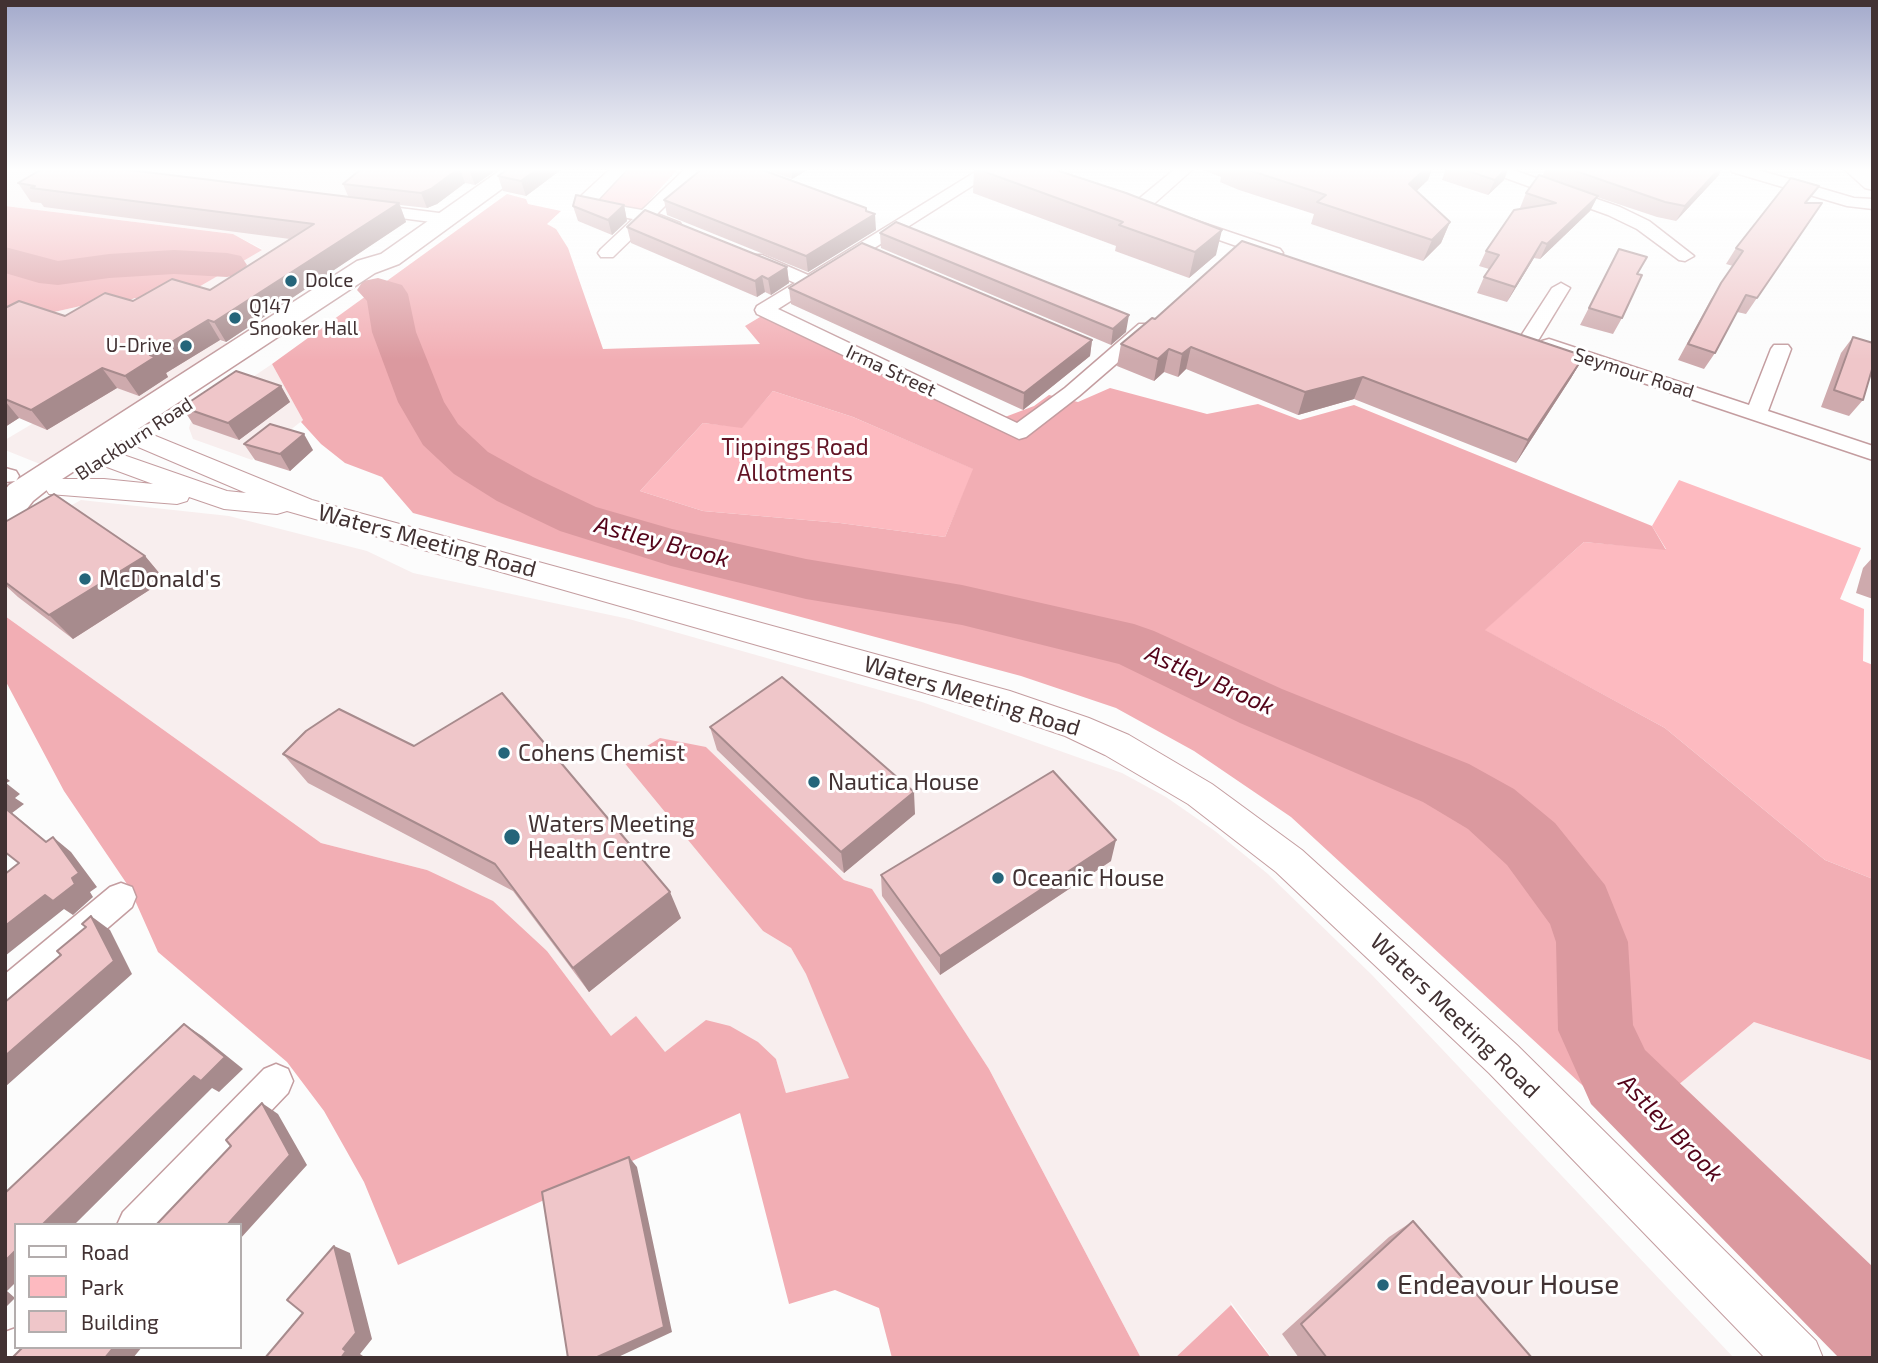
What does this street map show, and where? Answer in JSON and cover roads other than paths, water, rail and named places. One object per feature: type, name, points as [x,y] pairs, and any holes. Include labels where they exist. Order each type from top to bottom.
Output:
[{"type":"highway","name":"Blackburn Road","points":[[6,512],[21,493],[112,444],[382,271],[390,259],[428,233]]},
{"type":"highway","name":"Blackburn Road","points":[[6,512],[36,502],[58,488],[112,444]]},
{"type":"street","points":[[607,253],[628,233]]},
{"type":"street","points":[[688,233],[696,236]]},
{"type":"street","points":[[745,255],[809,282],[887,233]]},
{"type":"street","points":[[1216,233],[1290,258]]},
{"type":"street","points":[[1653,233],[1685,256]]},
{"type":"street","points":[[1664,241],[1694,237]]},
{"type":"street","points":[[1228,258],[1246,243]]},
{"type":"street","points":[[861,249],[886,260]]},
{"type":"street","name":"Irma Street","points":[[809,282],[764,310],[1019,432]]},
{"type":"street","name":"Seymour Road","points":[[1561,288],[1523,337],[1873,453]]},
{"type":"street","points":[[1019,432],[1107,353],[1157,318]]},
{"type":"street","points":[[1756,414],[1781,349]]},
{"type":"street","name":"Waters Meeting Road","points":[[112,444],[224,500],[303,507]]},
{"type":"street","name":"Waters Meeting Road","points":[[112,444],[303,507],[1010,704],[1077,727],[1157,768],[1245,827],[1289,862],[1443,1001],[1799,1358]]},
{"type":"street","points":[[58,488],[104,488],[224,500]]},
{"type":"street","points":[[5,995],[121,897]]},
{"type":"street","points":[[138,1223],[276,1081]]},
{"type":"waterway","name":"Astley Brook","points":[[5,259],[39,271],[58,273],[109,266],[174,262],[227,265]]},
{"type":"waterway","name":"Astley Brook","points":[[378,290],[387,294],[394,332],[421,402],[440,434],[471,463],[515,489],[578,519],[671,547],[806,579],[962,605],[1134,646],[1261,706],[1446,783],[1491,809],[1531,844],[1580,908],[1592,942],[1596,1030],[1618,1077],[1873,1329]]},
{"type":"place","name":"Dolce","points":[[291,281]]},
{"type":"place","name":"Q147 Snooker Hall","points":[[235,318]]},
{"type":"place","name":"U-Drive","points":[[186,346]]},
{"type":"place","name":"McDonald's","points":[[85,579]]},
{"type":"place","name":"Cohens Chemist","points":[[504,753]]},
{"type":"place","name":"Nautica House","points":[[814,782]]},
{"type":"place","name":"Waters Meeting Health Centre","points":[[512,837]]},
{"type":"place","name":"Oceanic House","points":[[998,878]]},
{"type":"place","name":"Endeavour House","points":[[1383,1285]]},
{"type":"park label","name":"Tippings Road Allotments","points":[[795,460]]}]
